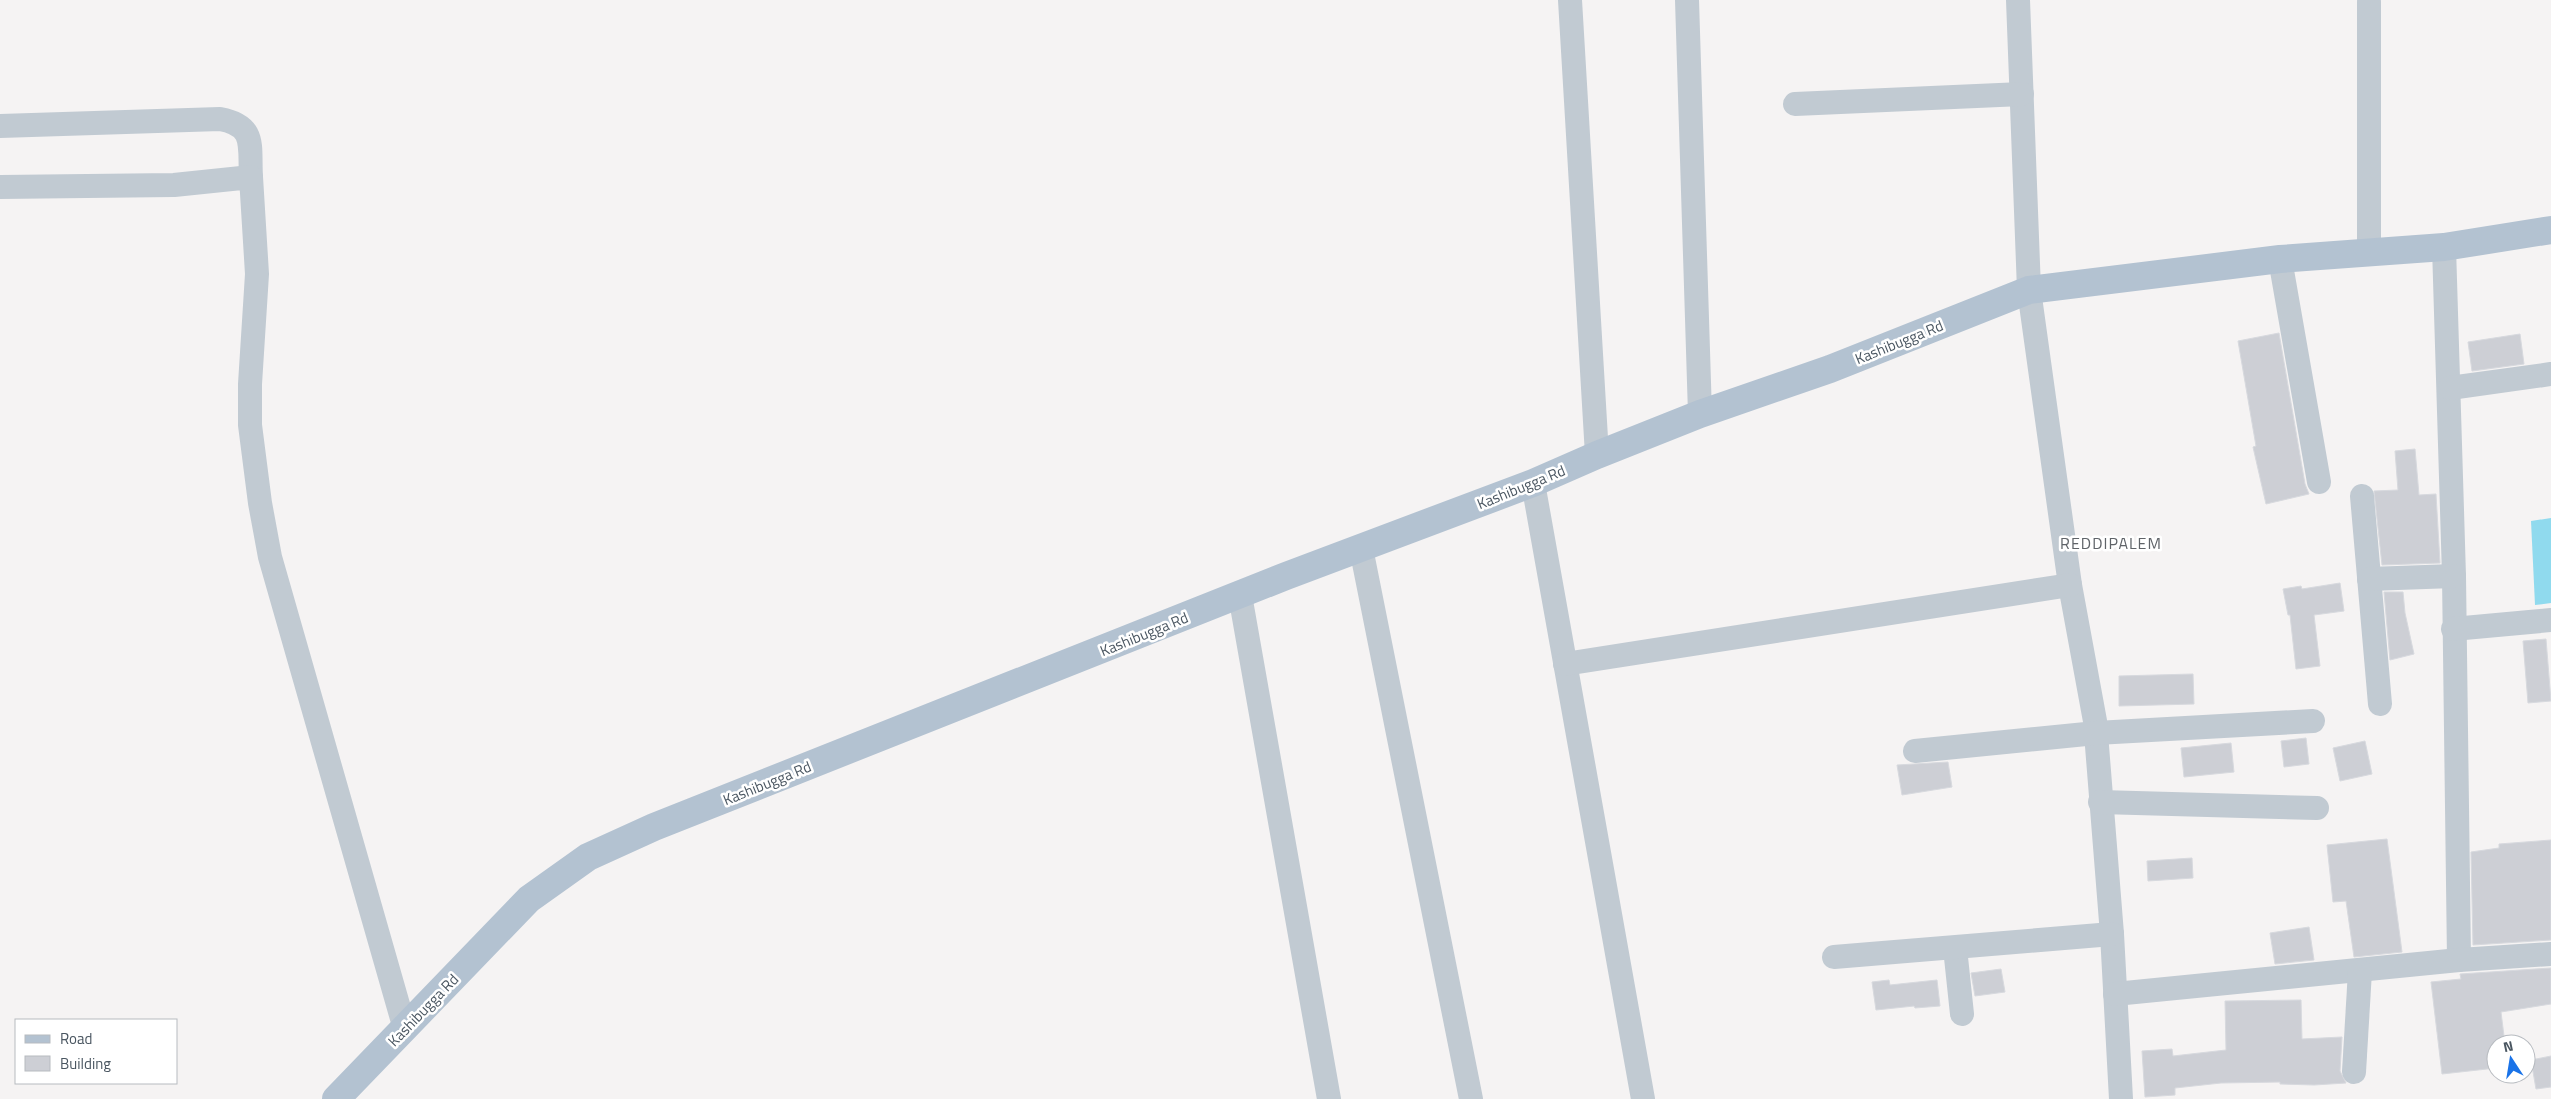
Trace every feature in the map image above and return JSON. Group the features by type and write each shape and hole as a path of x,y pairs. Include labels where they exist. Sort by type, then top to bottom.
{"main road":[{"name":"Kashibugga Rd","path":"336,1099 529,899 588,857 654,827 1361,548 1533,483 1700,414 1830,369 2029,290 2280,259 2444,247 2551,230"}],"street":[{"path":"1570,0 1597,455"},
{"path":"1687,0 1700,414"},
{"path":"2018,0 2029,290 2070,586 2096,733 2112,934 2121,1099"},
{"path":"2369,2 2369,253"},
{"path":"1796,104 2022,94"},
{"path":"0,126 220,119 236,122 245,129 249,139 257,274 250,384 250,425 260,504 270,557 405,1028"},
{"path":"0,187 174,185 251,177"},
{"path":"2444,247 2450,388 2454,576 2453,629 2458,960"},
{"path":"2280,259 2319,482"},
{"path":"2450,388 2551,374"},
{"path":"1533,483 1643,1099"},
{"path":"2362,496 2380,704"},
{"path":"1361,548 1471,1099"},
{"path":"2369,579 2454,576"},
{"path":"1565,664 2070,586"},
{"path":"1240,596 1329,1099"},
{"path":"2453,629 2551,620"},
{"path":"1915,751 2096,733 2313,721"},
{"path":"2100,802 2317,808"},
{"path":"1834,957 2112,934"},
{"path":"1955,948 1962,1014"},
{"path":"2115,994 2458,960 2551,954"},
{"path":"2354,1072 2360,971"}],"water":[{"path":"2551,518 2551,603 2535,605 2531,521"}],"building":[{"path":"2279,333 2305,484 2309,494 2266,504 2253,447 2256,446 2238,341"},
{"path":"2520,334 2524,364 2472,371 2468,342"},
{"path":"2415,449 2419,495 2436,494 2440,563 2382,565 2374,491 2398,490 2395,451"},
{"path":"2340,583 2344,611 2314,615 2320,666 2296,669 2290,615 2288,615 2283,589 2301,586 2302,589"},
{"path":"2384,592 2403,592 2405,613 2414,654 2390,660"},
{"path":"2546,639 2551,701 2528,703 2523,641"},
{"path":"2193,674 2194,704 2119,706 2119,676"},
{"path":"2306,738 2309,764 2284,767 2281,741"},
{"path":"2365,741 2372,774 2340,781 2333,748"},
{"path":"2231,743 2234,772 2184,777 2181,748"},
{"path":"1948,762 1952,787 1902,795 1897,765"},
{"path":"2387,839 2402,952 2354,957 2346,901 2333,902 2327,845"},
{"path":"2551,840 2551,940 2473,945 2471,852 2499,848 2499,844"},
{"path":"2192,858 2193,878 2148,881 2147,861"},
{"path":"2309,927 2314,960 2275,964 2270,933"},
{"path":"2551,968 2551,1004 2501,1012 2504,1034 2486,1034 2486,1069 2442,1074 2431,982 2461,979 2460,974"},
{"path":"2001,969 2005,992 1975,996 1971,973"},
{"path":"1889,980 1890,985 1937,980 1940,1006 1915,1008 1914,1006 1876,1010 1872,982"},
{"path":"2301,1000 2302,1039 2342,1037 2340,1071 2346,1083 2314,1085 2280,1084 2280,1082 2221,1083 2175,1088 2175,1095 2145,1097 2142,1051 2172,1049 2173,1056 2226,1050 2225,1001"},
{"path":"2551,1056 2551,1087 2536,1089 2536,1059"}],"district":[{"name":"REDDIPALEM","path":"2111,543"}]}
